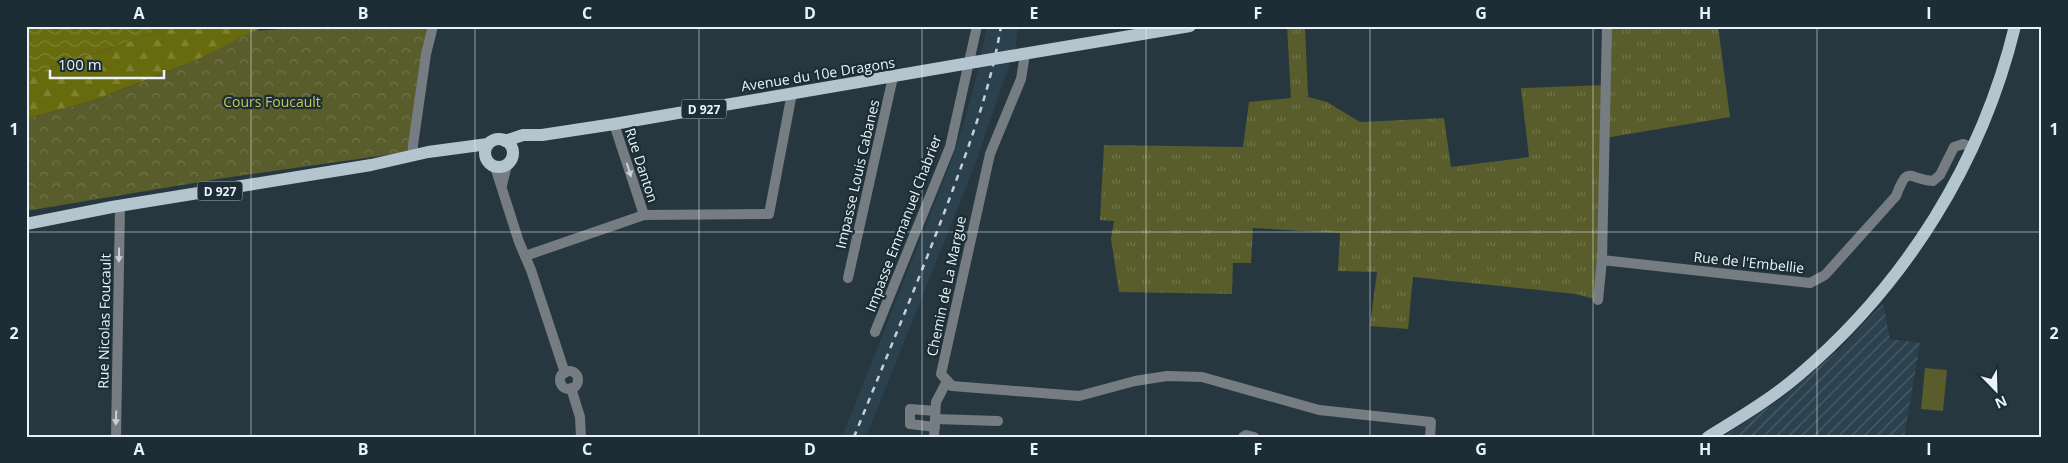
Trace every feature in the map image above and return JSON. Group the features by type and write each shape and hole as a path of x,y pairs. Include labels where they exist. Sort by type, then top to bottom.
{"main road":[{"name":"D 927","path":"1025,54 1190,26"},
{"path":"1708,437 1761,404 1798,376 1865,311 1895,276 1923,237 1955,184 1973,148 1995,95 2015,26"},
{"name":"Avenue du 10e Dragons","path":"505,141 523,135 528,136 614,124 1025,54"},
{"path":"513,152 528,136"},
{"path":"494,140 505,141 511,146 513,152 512,159 507,165 501,167 489,162 485,150 488,144 494,140"},
{"name":"D 927","path":"26,224 120,206 371,166 464,146 488,144"},
{"name":"D 927","path":"413,156 464,152 489,162"}],"street":[{"path":"413,156 426,54 432,26"},
{"name":"Impasse Emmanuel Chabrier","path":"875,332 950,147 971,63 977,26"},
{"path":"1598,300 1602,260 1607,26"},
{"name":"Chemin de La Margue","path":"947,381 941,374 984,175 996,135 1021,79 1025,54"},
{"name":"Impasse Louis Cabanes","path":"848,278 893,77"},
{"path":"525,256 644,215 769,214 792,93"},
{"name":"Rue Danton","path":"614,124 644,215"},
{"name":"Rue de l'Embellie","path":"1602,260 1810,283 1825,275 1896,196 1900,182 1906,177 1912,175 1932,181 1940,175 1954,147 1963,144 1973,148"},
{"path":"489,162 502,188 525,256 532,270 564,373 561,377 561,384 565,388 571,388 580,417 581,437"},
{"path":"502,188 507,165"},
{"name":"Rue Nicolas Foucault","path":"116,437 120,206"},
{"path":"998,421 935,423 936,402 947,381 952,386 1079,396 1134,381 1167,376 1202,377 1319,410 1431,422 1430,437"},
{"path":"1243,437 1246,435 1254,437"}],"shaded area":[{"path":"987,26 1018,26 1015,50 981,56"},
{"path":"1010,63 973,170 866,437 842,437 951,162 979,67"},
{"path":"1883,304 1890,339 1920,343 1904,437 1723,437 1779,400 1840,349"}],"green space":[{"path":"169,26 266,26 199,59 95,100 26,119 26,76"},
{"name":"Cours Foucault","path":"287,26 429,26 420,62 408,152 224,178 26,211 26,119 95,100 199,59 253,31 283,29"},
{"path":"1287,26 1305,26 1308,97 1327,102 1360,122 1444,118 1451,167 1529,157 1521,88 1606,85 1607,26 1718,26 1730,117 1605,138 1598,300 1576,294 1413,277 1408,329 1370,326 1377,272 1338,271 1340,233 1253,228 1251,263 1233,263 1232,294 1119,292 1111,239 1114,221 1100,220 1104,145 1243,147 1249,102 1291,98"},
{"path":"1925,368 1947,370 1943,411 1921,409"}],"water":[{"path":"26,26 169,26 26,76"}],"railway":[{"path":"854,437 926,260 965,157 986,93 1001,26"}]}
